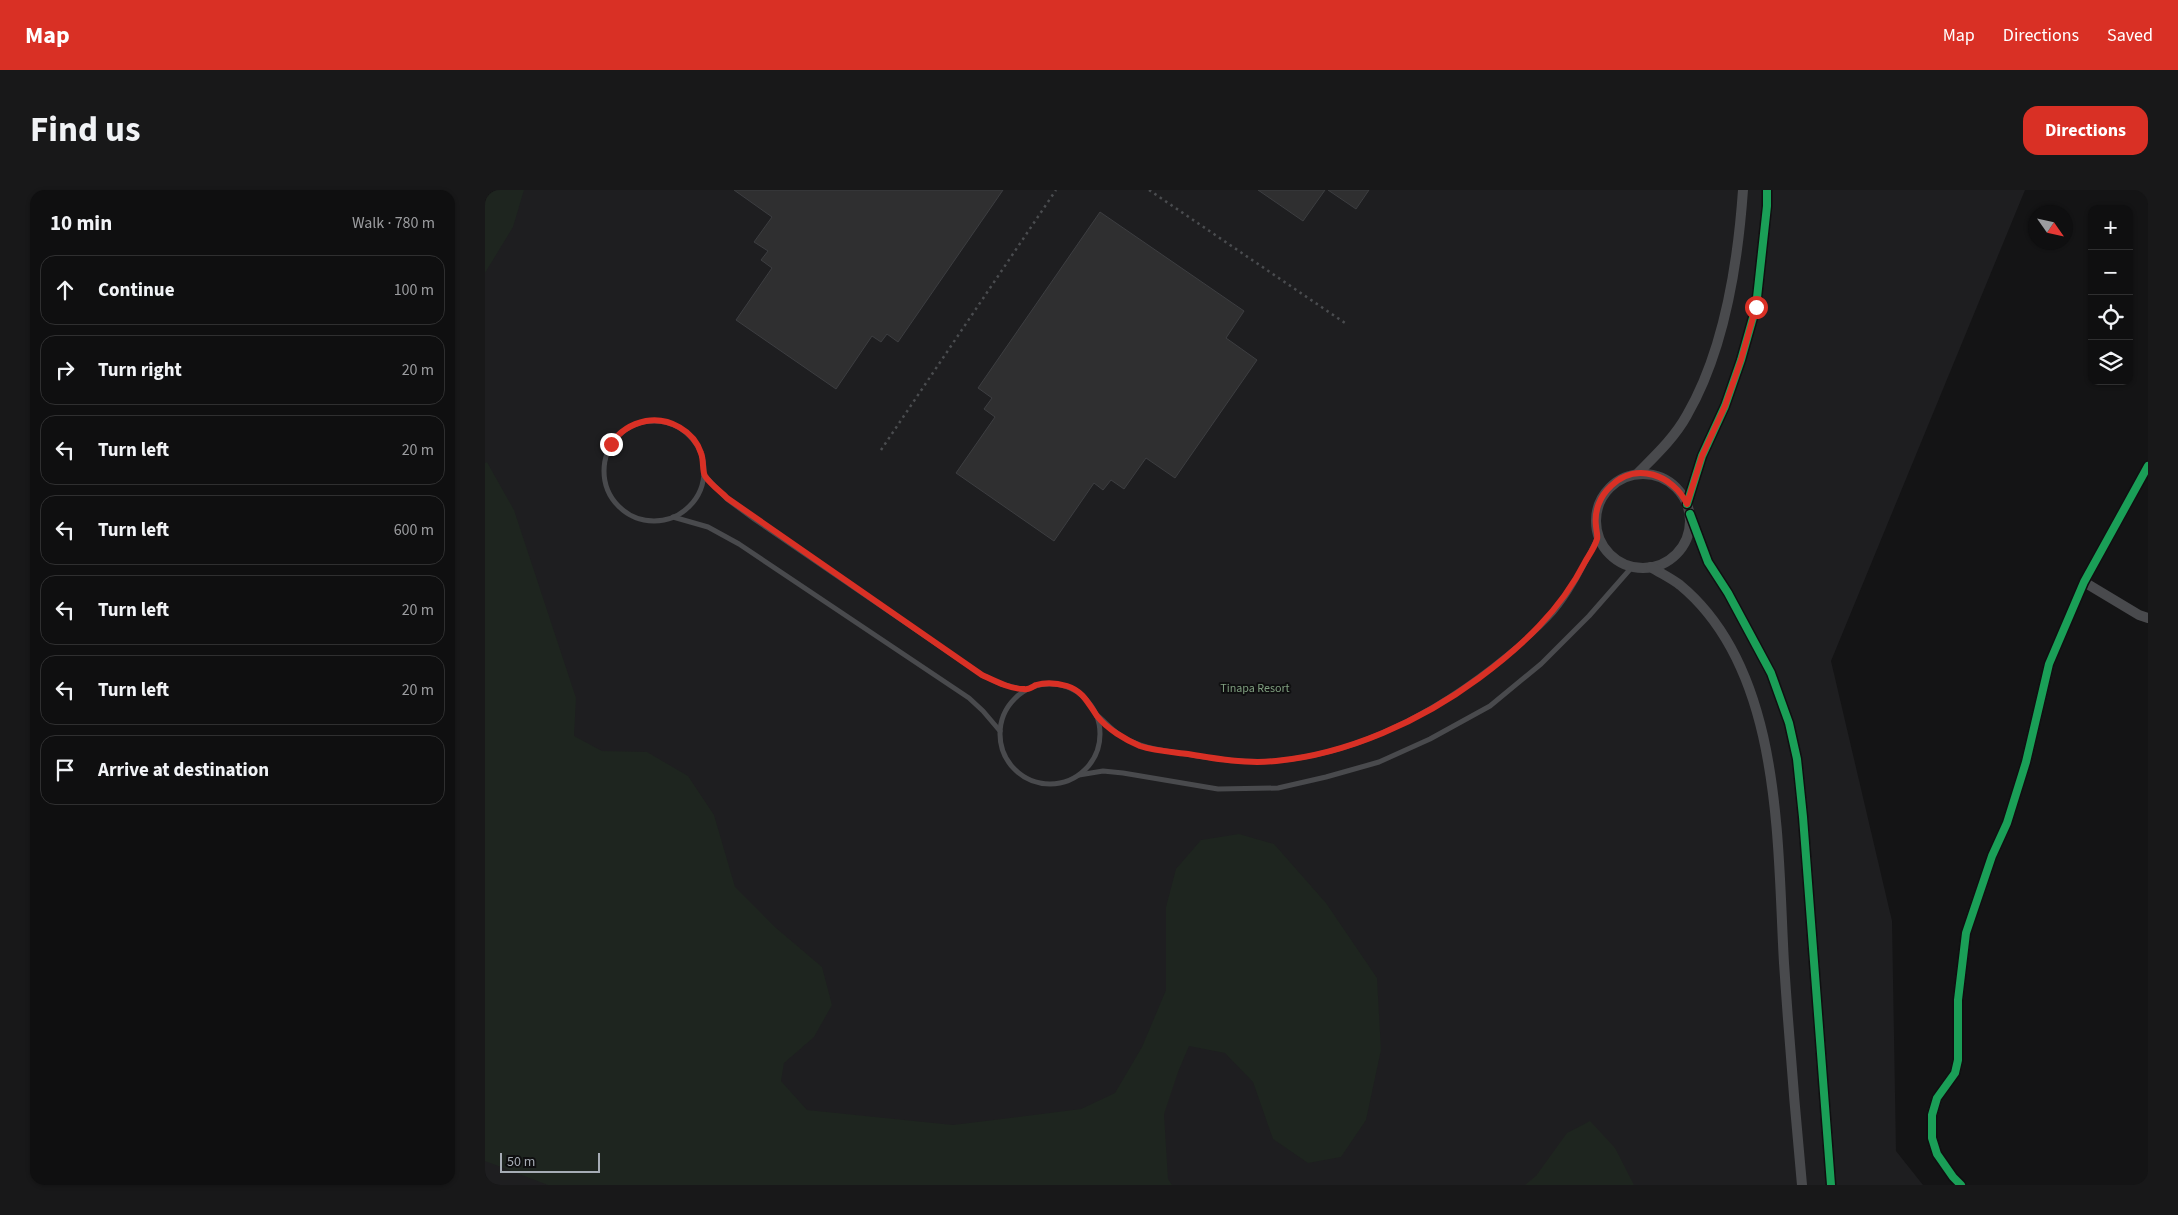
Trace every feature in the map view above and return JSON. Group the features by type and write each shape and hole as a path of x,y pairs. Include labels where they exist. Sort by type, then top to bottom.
{"street":[{"path":"1638,474 1670,439 1687,416 1703,385 1727,305 1740,234 1743,190"},
{"path":"1767,190 1756,307 1741,360 1725,406 1702,456 1688,509 1688,534 1681,548 1670,559 1651,567 1632,567 1623,564 1608,553 1598,537 1595,518 1600,500 1612,485 1628,475 1654,475 1668,480 1683,495 1688,509 1708,562 1728,593 1771,673 1789,723 1797,759 1803,817 1831,1185"},
{"path":"1961,1185 1937,1154 1932,1138 1932,1115 1937,1098 1955,1073 1959,1000 1966,932 1992,856 2007,824 2026,762 2049,664 2084,582 2148,466"},
{"path":"1651,567 1680,585 1723,633 1741,670 1761,721 1774,795 1789,1039 1802,1185"},
{"path":"2084,582 2139,615 2148,618"}],"lane":[{"path":"660,420 681,428 696,443 701,453 704,475 702,486 691,505 663,521 642,520 633,517 617,506 606,488 603,468 605,458 614,440 629,427 638,423 660,420"},
{"path":"704,475 727,498 754,519 982,675 1001,684 1025,690"},
{"path":"673,517 708,527 739,544 969,698 1000,731"},
{"path":"1097,716 1120,735 1142,746 1229,761 1276,761 1326,751 1378,736 1425,712 1478,679 1523,642 1554,611 1575,582 1598,537"},
{"path":"1079,775 1087,768 1098,749 1100,727 1097,716 1086,698 1067,686 1045,683 1025,690 1010,703 1005,712 1000,731 1003,751 1007,760 1013,768 1029,780 1059,784 1079,775 1103,771 1218,789 1278,788 1379,762 1430,739 1490,706 1541,664 1569,637 1632,567"}],"path":[{"path":"881,450 1056,190"},
{"path":"1149,190 1345,323"}],"shaded area":[{"name":"Tinapa Resort","path":"485,190 2025,190 1831,661 1892,921 1896,1151 1923,1185 485,1185"},
{"path":"485,190 524,190 513,227 485,273"},
{"path":"487,462 514,510 576,698 574,736 602,751 647,752 688,776 714,815 735,887 776,928 822,967 832,1005 814,1037 784,1063 781,1081 807,1110 953,1125 1081,1109 1115,1093 1142,1047 1166,990 1166,907 1176,869 1201,840 1239,834 1274,844 1326,903 1377,978 1381,1050 1366,1120 1341,1157 1308,1163 1273,1139 1253,1082 1225,1053 1189,1046 1164,1114 1168,1179 1172,1185 548,1185 485,1161 485,463"},
{"path":"1590,1121 1615,1148 1634,1185 1525,1185 1536,1176 1567,1133"}],"building":[{"path":"734,190 1003,190 898,342 887,334 881,342 872,336 836,389 736,320 772,268 761,260 768,251 754,242 772,217"},
{"path":"1258,190 1325,190 1303,221"},
{"path":"1328,190 1369,190 1356,209"},
{"path":"1100,212 1244,311 1226,338 1257,360 1175,478 1146,458 1124,489 1111,480 1103,490 1094,483 1054,541 956,473 995,417 984,409 992,398 978,388"}],"cycle path":[{"path":"1687,504 1702,456 1725,406 1741,360 1756,307 1767,190"},
{"path":"1961,1185 1937,1154 1932,1138 1932,1115 1937,1098 1955,1073 1958,1060 1958,1000 1966,933 1992,856 2007,823 2026,762 2049,664 2084,582 2148,466"},
{"path":"1690,514 1708,562 1728,593 1771,673 1789,723 1797,759 1831,1185"}],"route":[{"path":"611,444 629,427 649,420 660,420 681,428 696,443 701,453 704,475 727,498 754,519 982,675 1001,684 1025,690 1045,683 1067,686 1086,698 1093,706 1097,716 1120,735 1142,746 1229,761 1276,761 1326,751 1378,736 1425,712 1478,679 1523,642 1554,611 1575,582 1598,537 1595,518 1600,500 1605,492 1620,479 1628,475 1638,474 1659,476 1668,480 1676,487 1683,495 1687,504 1702,456 1725,406 1741,360 1756,307"}]}
